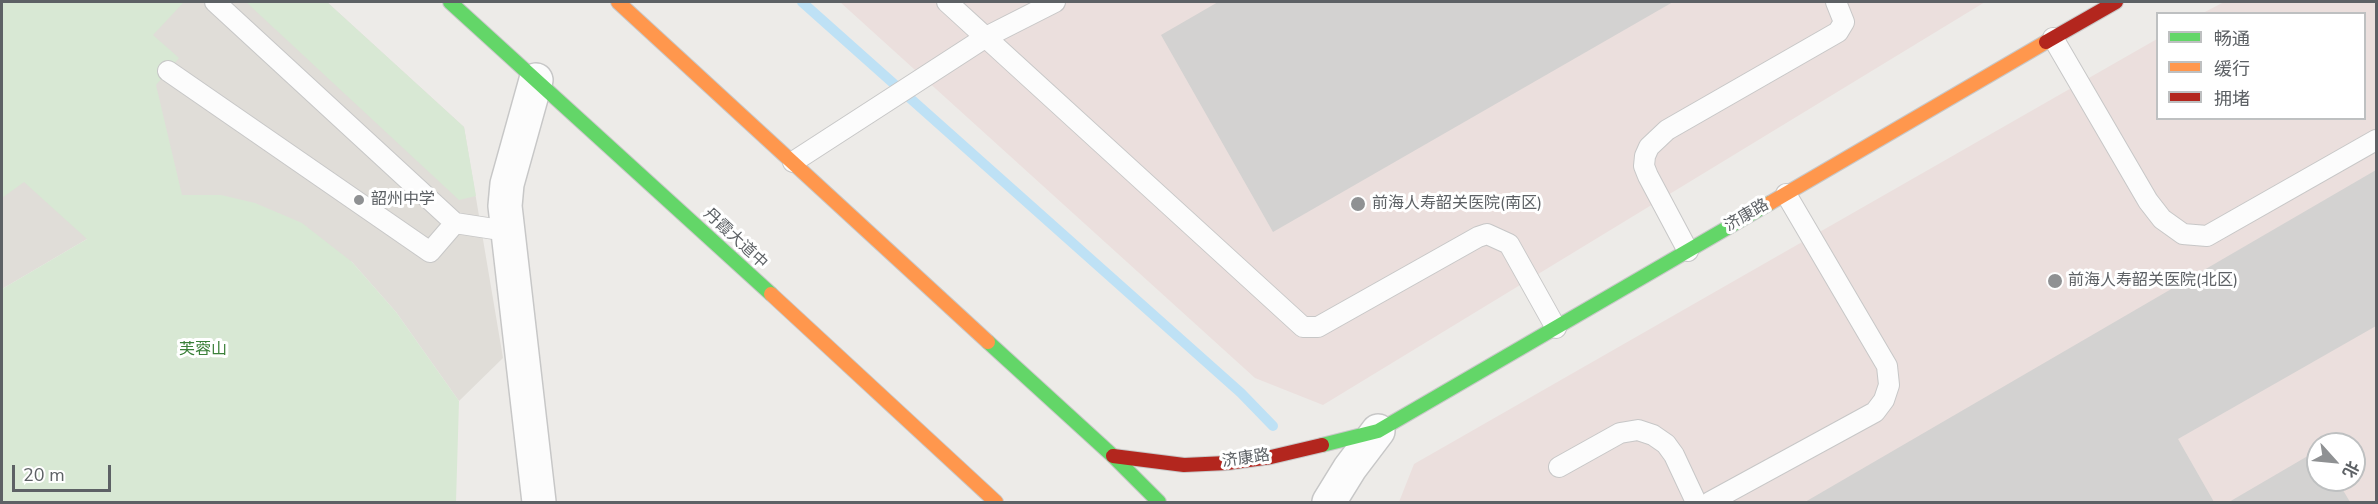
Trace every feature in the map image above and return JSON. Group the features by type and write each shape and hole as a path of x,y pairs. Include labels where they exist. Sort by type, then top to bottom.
{"main road":[{"name":"丹霞大道中","path":"450,2 996,502"},
{"path":"618,2 1113,456 1159,502"},
{"name":"济康路","path":"1113,456 1184,465 1227,463 1271,457 1378,431 2116,2"}],"street":[{"path":"536,80 507,184 505,206 539,502"},
{"name":"济康路","path":"1329,502 1350,468 1378,431"}],"lane":[{"path":"215,2 455,223 507,231"},
{"path":"947,2 1303,327 1318,327 1487,234 1509,244 1556,328"},
{"path":"793,162 986,37 1055,2"},
{"path":"1688,251 1644,166 1649,147 1667,130 1838,32 1844,22 1836,2"},
{"path":"2053,38 2148,201 2162,219 2183,234 2207,236 2376,140"},
{"path":"168,71 430,252 455,223"},
{"path":"1710,502 1875,412 1884,400 1889,385 1887,366 1786,194"},
{"path":"1559,467 1620,433 1638,430 1653,435 1666,444 1674,455 1696,502"}],"shaded area":[{"name":"韶州中学","path":"2,2 327,2 464,127 503,358 459,401 396,312 352,262 138,209 2,289"},
{"name":"前海人寿韶关医院(南区)","path":"840,2 1985,2 1323,405 1255,378"},
{"name":"前海人寿韶关医院(北区)","path":"2224,2 2376,2 2376,502 1399,502 1414,464 2156,40 2156,120 2366,120 2366,12 2205,12"}],"green space":[{"name":"芙蓉山","path":"2,2 184,2 153,35 179,58 156,85 182,195 221,195 255,203 302,223 352,262 396,312 459,401 456,502 2,502 2,289 87,239 24,182 2,198"},
{"path":"246,2 327,2 464,127 476,196 459,200"}],"building":[{"path":"1218,2 1673,2 1273,232 1161,35"},
{"path":"2376,170 2376,326 2178,439 2214,502 1805,502"},
{"path":"2306,457 2306,492 2344,492 2350,502 2229,502"}],"waterway":[{"path":"802,2 1241,393 1273,426"}],"traffic: fast":[{"path":"450,2 771,294"},
{"path":"1322,445 1378,431 1770,203"},
{"path":"988,342 1113,456 1159,502"}],"traffic: slow":[{"path":"618,2 988,342"},
{"path":"1770,203 2046,42"},
{"path":"771,294 996,502"}],"traffic: jam":[{"path":"2046,42 2116,2"},
{"path":"1113,456 1184,465 1227,463 1271,457 1322,445"}],"place":[{"name":"韶州中学","path":"359,200"},
{"name":"前海人寿韶关医院(南区)","path":"1358,204"},
{"name":"前海人寿韶关医院(北区)","path":"2055,281"}]}
